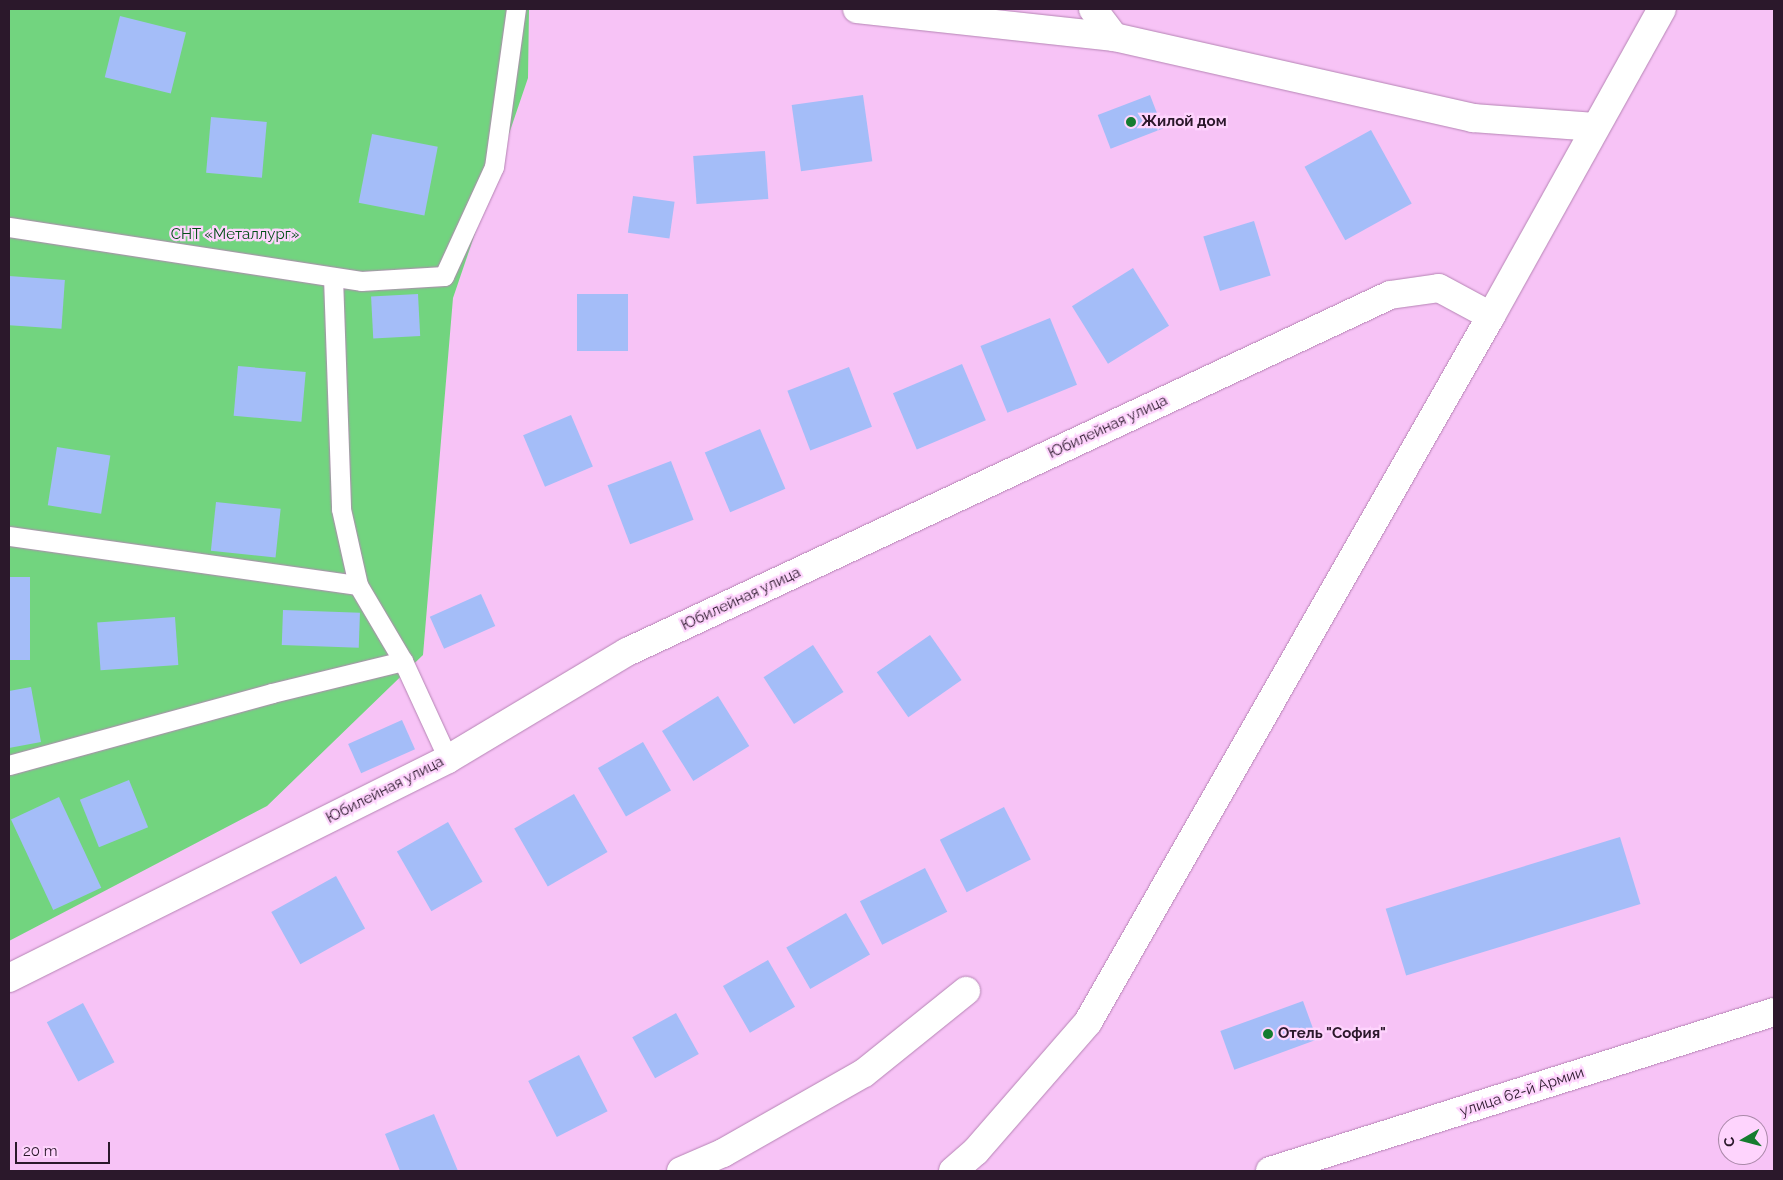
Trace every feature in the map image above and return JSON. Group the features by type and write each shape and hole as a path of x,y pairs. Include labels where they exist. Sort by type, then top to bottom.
{"street":[{"path":"857,9 1114,38 1473,118 1595,127"},
{"path":"1093,9 1114,38"},
{"path":"953,1171 976,1151 1088,1022 1492,316 1662,9"},
{"name":"Юбилейная улица","path":"9,978 448,759 628,652 1390,296 1439,288 1492,316"},
{"path":"681,1171 723,1153 864,1073 966,992"},
{"name":"улица 62-й Армии","path":"1270,1171 1774,1012"}],"lane":[{"path":"9,227 361,281 444,276 494,167 516,9"},
{"path":"333,277 341,510 358,585 403,661 448,759"},
{"path":"9,536 358,585"},
{"path":"9,765 272,693 403,661"}],"green space":[{"name":"СНТ «Металлург»","path":"9,9 529,9 528,78 453,298 423,655 267,806 9,941"}],"building":[{"path":"120,16 186,32 171,94 105,77"},
{"path":"863,95 872,161 801,171 792,105"},
{"name":"Жилой дом","path":"1150,95 1163,129 1111,149 1098,115"},
{"path":"211,117 267,122 262,178 206,173"},
{"path":"1371,130 1412,203 1345,240 1305,167"},
{"path":"372,134 438,147 424,215 359,203"},
{"path":"765,151 768,199 697,204 693,156"},
{"path":"633,196 675,202 669,238 628,233"},
{"path":"1254,221 1271,276 1220,291 1203,236"},
{"path":"1133,268 1169,326 1108,364 1072,306"},
{"path":"9,276 65,280 61,329 9,325"},
{"path":"418,294 420,336 373,338 371,296"},
{"path":"577,294 628,294 628,351 577,351"},
{"path":"1050,318 1077,385 1007,413 980,346"},
{"path":"962,364 986,420 917,449 893,393"},
{"path":"238,366 306,372 301,422 234,416"},
{"path":"849,367 872,427 810,450 787,391"},
{"path":"571,415 593,467 545,487 523,435"},
{"path":"760,429 785,489 730,512 705,452"},
{"path":"57,447 110,455 101,514 48,505"},
{"path":"671,461 694,520 630,544 608,485"},
{"path":"216,502 281,509 276,558 211,551"},
{"path":"9,577 30,577 30,660 9,660"},
{"path":"481,594 495,626 444,649 430,617"},
{"path":"283,610 360,613 359,648 282,645"},
{"path":"175,617 178,665 101,670 97,622"},
{"path":"930,635 962,680 908,717 877,672"},
{"path":"813,645 843,692 794,724 764,677"},
{"path":"31,687 41,742 9,748 9,691"},
{"path":"718,696 749,746 693,781 662,731"},
{"path":"402,720 415,749 361,773 348,744"},
{"path":"643,742 671,790 626,816 598,768"},
{"path":"129,780 148,827 99,847 80,800"},
{"path":"574,794 608,852 548,887 514,828"},
{"path":"59,797 101,888 53,910 11,819"},
{"path":"1004,807 1031,860 967,892 940,840"},
{"path":"448,822 483,882 431,911 397,852"},
{"path":"1620,837 1640,904 1406,976 1386,909"},
{"path":"925,868 947,912 882,945 860,901"},
{"path":"336,876 365,928 300,964 271,912"},
{"path":"846,913 870,955 810,989 786,948"},
{"path":"768,960 795,1007 750,1033 723,986"},
{"name":"Отель \"София\"","path":"1303,1001 1317,1040 1234,1070 1220,1031"},
{"path":"83,1003 114,1062 78,1081 47,1022"},
{"path":"676,1013 699,1054 655,1078 632,1037"},
{"path":"579,1055 608,1111 557,1137 528,1081"},
{"path":"434,1114 458,1171 400,1171 385,1134"}],"place":[{"name":"Жилой дом","path":"1131,122"},
{"name":"Отель \"София\"","path":"1268,1034"}]}
